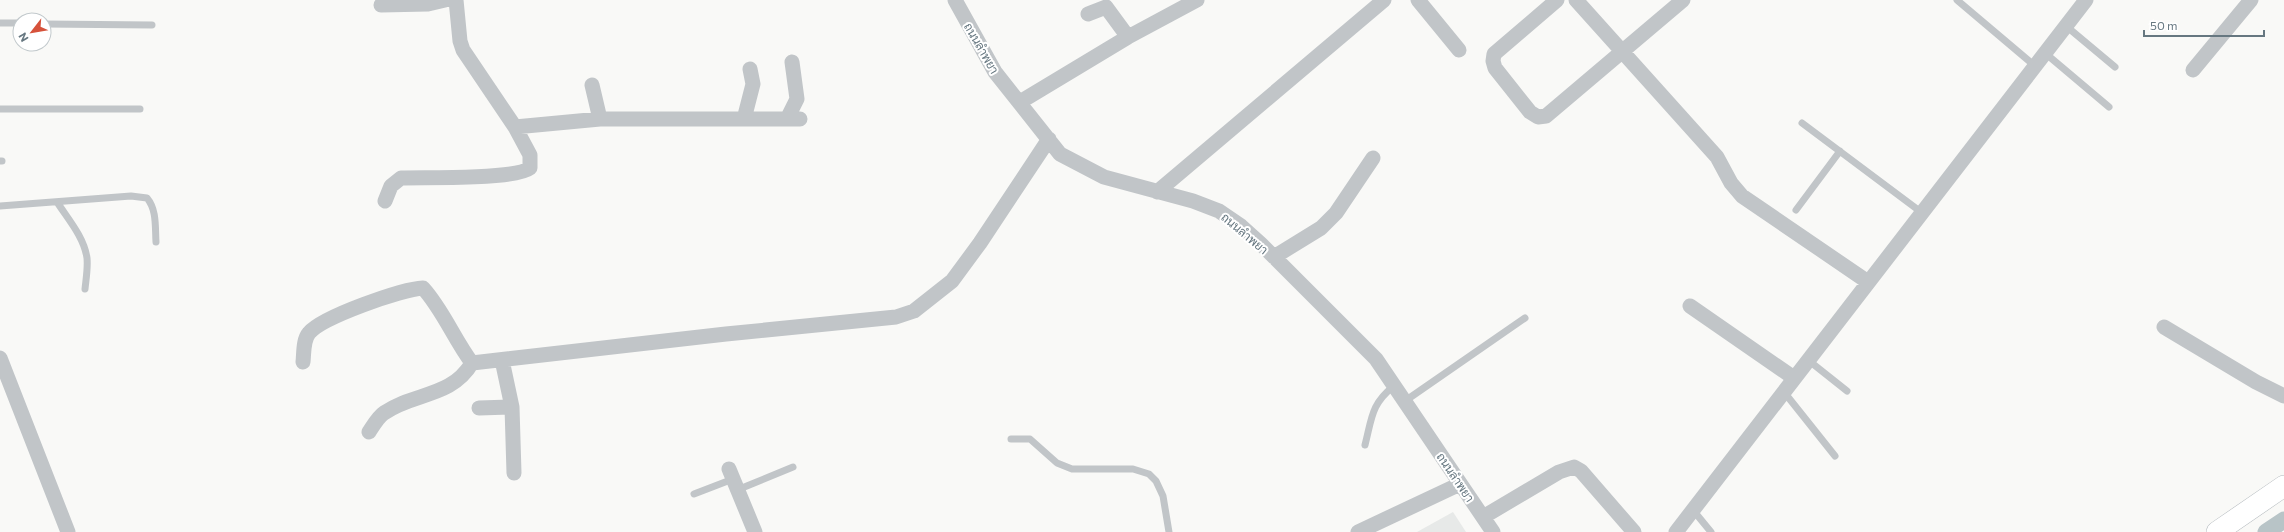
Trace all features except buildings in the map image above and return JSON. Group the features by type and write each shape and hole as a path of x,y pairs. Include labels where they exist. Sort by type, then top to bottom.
{"street":[{"path":"381,4 428,4 445,0"},
{"path":"385,201 391,186 401,178 505,174 525,172 530,168 530,155 516,127 463,50 460,41 456,0"},
{"name":"ถนนลำพยา","path":"955,0 995,72 1060,154 1082,167 1104,177 1193,201 1220,211 1241,226 1274,257 1376,359 1493,532"},
{"path":"1020,102 1128,37 1197,0"},
{"path":"1157,192 1384,0"},
{"path":"1418,0 1459,50"},
{"path":"1557,0 1494,54 1493,61 1495,68 1530,112 1538,117 1546,116 1684,0"},
{"path":"1576,0 1624,51 1717,157 1731,183 1742,196 1868,282"},
{"path":"1676,532 1921,212 2086,0"},
{"path":"2193,70 2251,0"},
{"path":"1088,14 1106,7 1128,37"},
{"path":"516,127 600,120 793,119 797,99 792,62"},
{"path":"744,119 753,84 750,69"},
{"path":"592,86 600,120"},
{"path":"472,363 726,334 896,317 914,311 952,281 980,243 1049,139"},
{"path":"1274,257 1321,228 1336,213 1373,158"},
{"path":"303,362 307,338 316,326 344,313 409,289 423,288 430,296 460,347 472,363"},
{"path":"1690,306 1794,378"},
{"path":"2164,327 2256,382 2284,396"},
{"path":"0,358 68,532"},
{"path":"502,360 512,407 514,473"},
{"path":"369,432 383,413 398,405 451,385 465,375 472,363"},
{"path":"479,408 512,407"},
{"path":"1483,517 1559,472 1574,467 1581,471 1634,532"},
{"path":"733,479 755,532"},
{"path":"1358,532 1460,484"},
{"path":"2217,532 2284,486"}],"lane":[{"path":"1957,0 2035,66"},
{"path":"0,23 12,23"},
{"path":"52,24 152,25"},
{"path":"2066,26 2115,67"},
{"path":"2045,53 2109,107"},
{"path":"0,108 140,109"},
{"path":"1802,123 1921,212"},
{"path":"1796,210 1840,151"},
{"path":"0,206 131,196 147,198 152,204 156,242"},
{"path":"57,202 76,230 84,246 87,258 86,289"},
{"path":"1405,401 1524,318"},
{"path":"1808,359 1847,391"},
{"path":"1365,445 1375,406 1382,396 1394,386"},
{"path":"1783,392 1835,456"},
{"path":"1011,439 1030,439 1057,463 1072,469 1133,469 1149,474 1156,480 1163,496 1169,532"},
{"path":"694,494 733,479 793,467"},
{"path":"1693,510 1711,532"}],"shaded area":[{"path":"1453,512 1466,532 1417,532"}],"waterway":[{"path":"2266,532 2284,520"}]}
